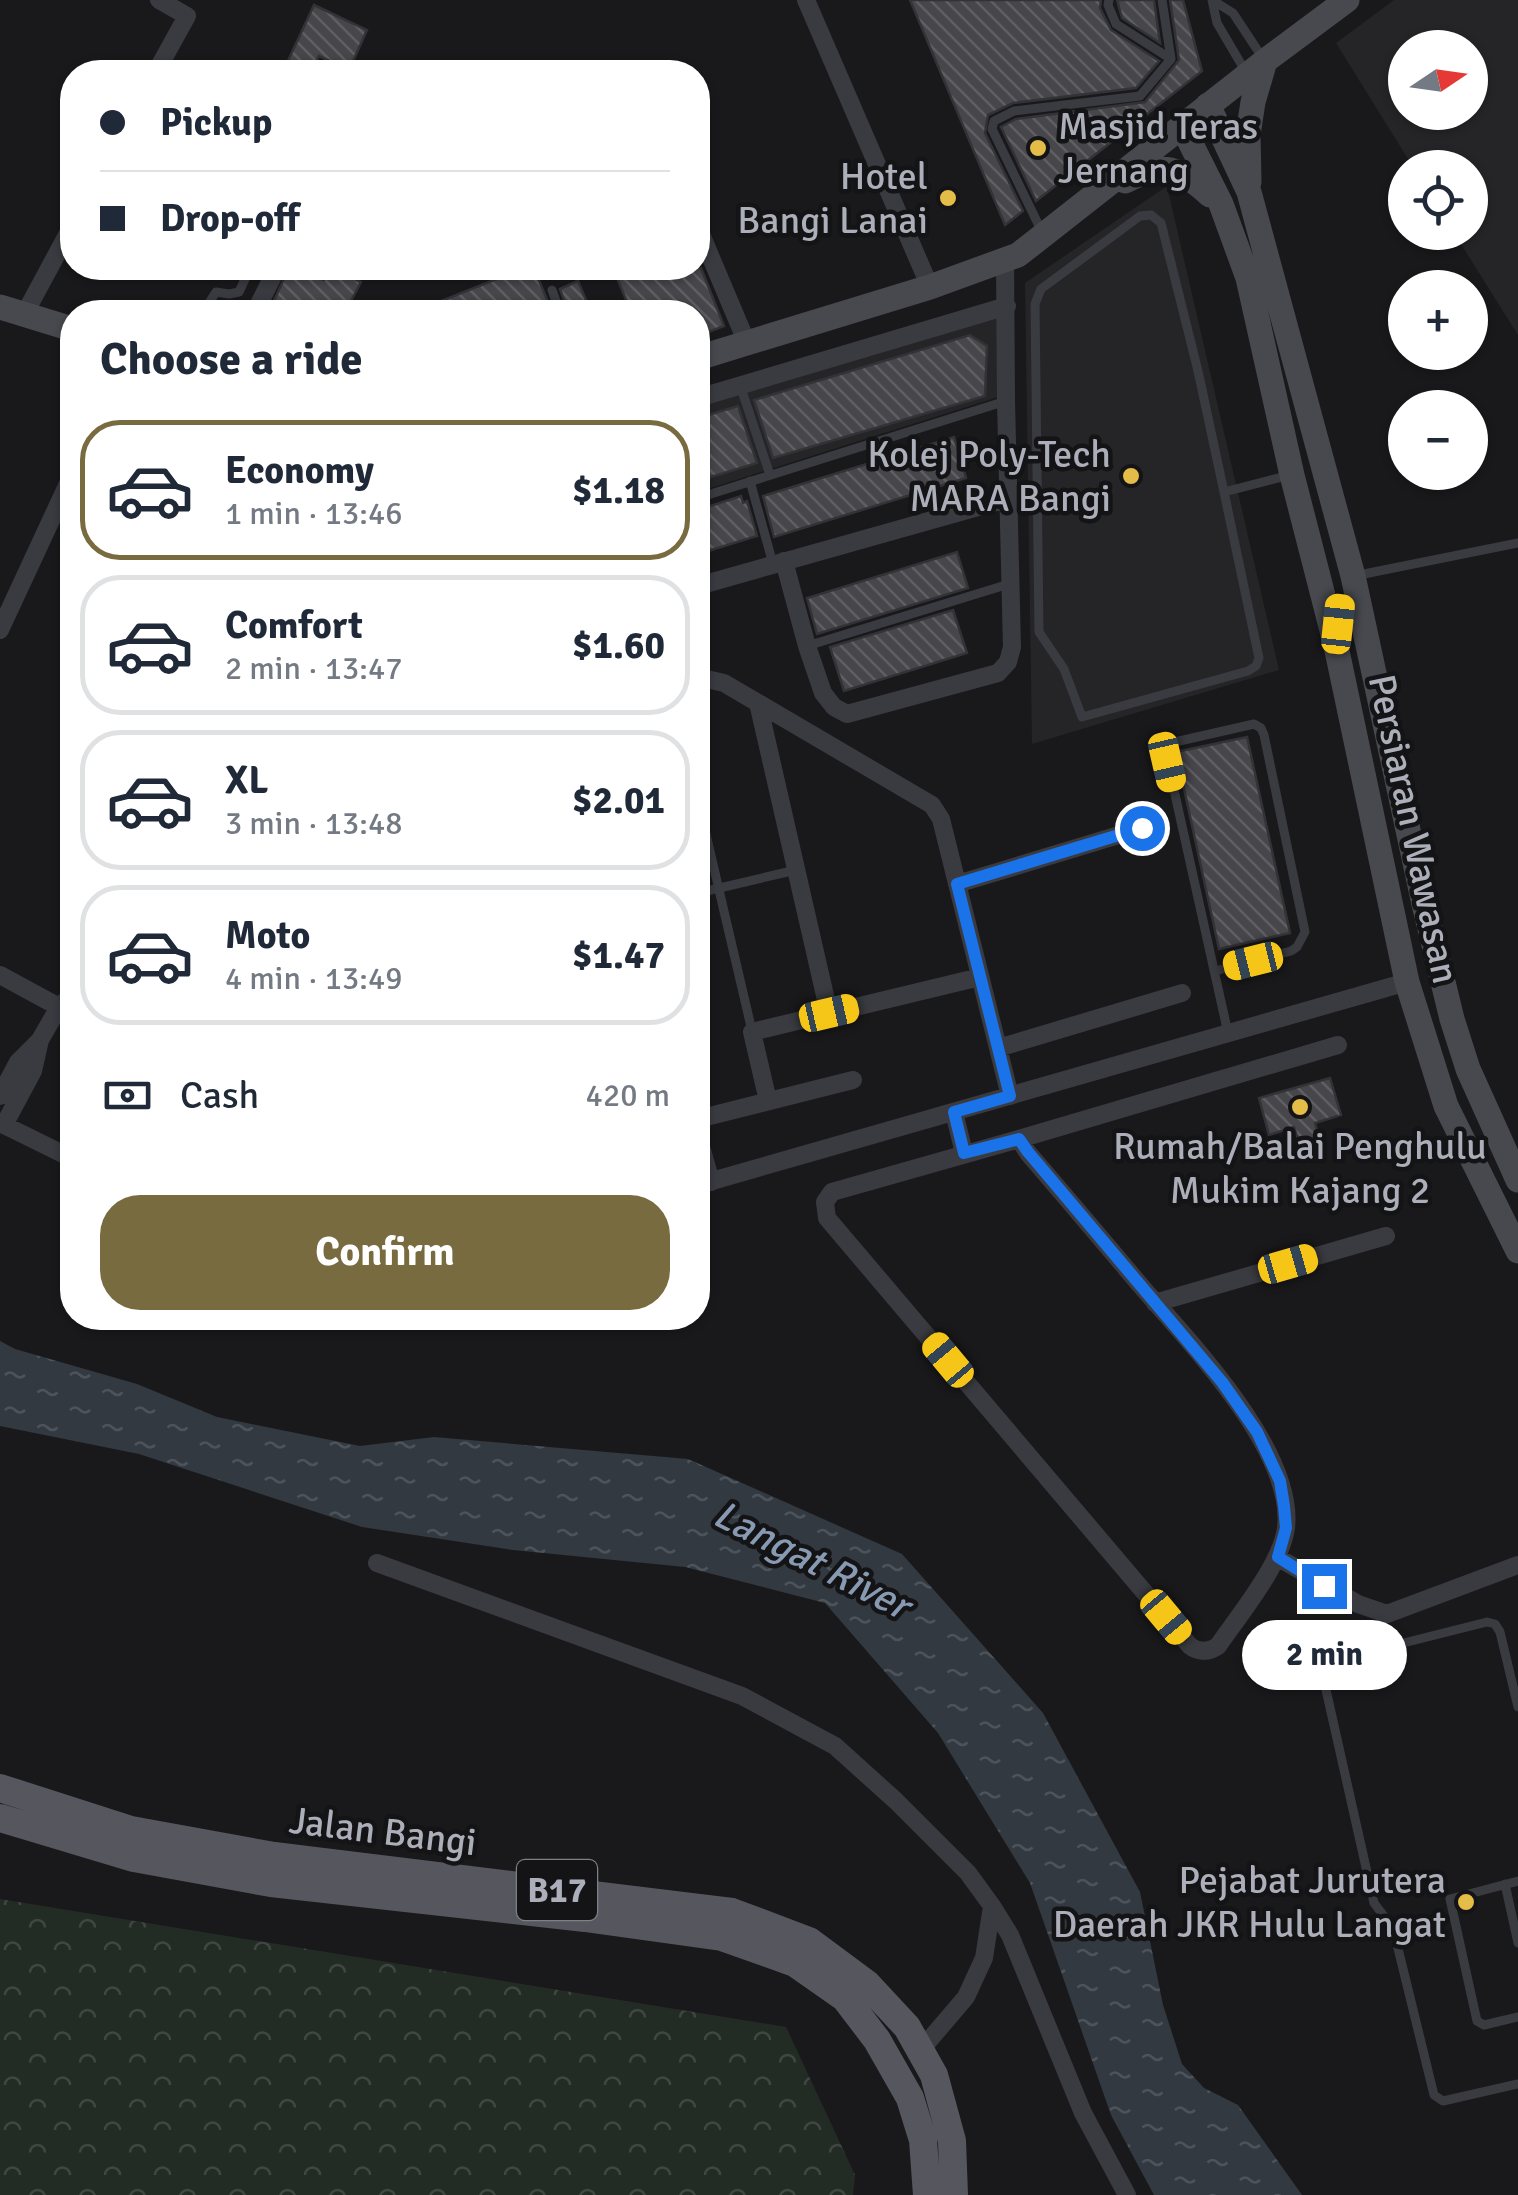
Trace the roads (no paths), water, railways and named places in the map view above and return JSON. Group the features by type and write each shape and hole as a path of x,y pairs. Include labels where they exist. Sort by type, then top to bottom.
{"main road":[{"path":"710,354 1018,255 1346,0"},
{"path":"1249,192 1248,135 1256,68"},
{"name":"Persiaran Wawasan","path":"1208,106 1249,192 1353,576 1452,1019 1468,1069 1518,1180"},
{"name":"Persiaran Wawasan","path":"1182,126 1221,204 1248,278 1336,646 1408,982 1446,1106 1518,1251"},
{"path":"1091,198 1146,171 1166,169 1186,174 1221,204"},
{"path":"12,311 60,325"},
{"path":"1306,525 1321,548 1353,576 1340,602 1336,646"},
{"path":"1424,904 1424,950 1408,982 1432,995 1452,1019"},
{"name":"Jalan Bangi","path":"0,1788 131,1830 274,1856 732,1912 809,1942 867,1984 907,2026 934,2075 952,2140 954,2195"},
{"name":"Jalan Bangi","path":"0,1818 134,1858 271,1883 722,1936 795,1963 845,1998 876,2040 910,2098 923,2140 927,2195"}],"street":[{"path":"159,0 187,16 163,60"},
{"path":"806,0 930,286"},
{"path":"12,311 60,243"},
{"path":"710,257 746,343"},
{"path":"779,563 823,693 834,707 847,714 998,673 1008,662 1012,646 1012,584 1005,261"},
{"path":"710,394 1006,306"},
{"path":"710,583 1010,498"},
{"path":"0,630 60,501"},
{"path":"710,681 758,702 932,805 941,819 1010,1096"},
{"path":"758,702 829,1013"},
{"path":"957,884 1142,828"},
{"path":"0,975 60,999"},
{"path":"768,1101 752,1032 980,978"},
{"path":"710,1182 1408,982"},
{"path":"998,1048 1182,993"},
{"path":"0,1096 18,1062 40,1040 60,1010"},
{"path":"40,1040 33,1071 2,1124 60,1153"},
{"path":"1019,1139 1222,1382 1257,1432 1280,1481 1286,1528 1278,1557 1211,1651 1196,1650 827,1218 825,1202 832,1192 1338,1045"},
{"path":"710,1116 853,1080"},
{"path":"954,1112 964,1153"},
{"path":"1156,1303 1386,1236"},
{"path":"1278,1557 1358,1604 1387,1614 1518,1565"},
{"path":"378,1564 742,1696 835,1746 896,1800 968,1874 992,1906 1010,1935 1083,2113 1127,2195"},
{"path":"920,2050 966,1997 984,1958 992,1906"}],"lane":[{"path":"1109,0 1116,24 1171,59"},
{"path":"1043,234 992,129 994,122 1014,112 1140,96 1171,59 1162,0"},
{"path":"1212,0 1233,13 1256,68"},
{"path":"1212,0 1218,23 1256,68"},
{"path":"1152,215 1161,223 1224,492 1259,658 1256,666 1082,717 1064,669 1039,632 1035,304 1040,289 1140,216 1152,215"},
{"path":"211,300 216,292 239,292 244,280"},
{"path":"552,290 556,300"},
{"path":"740,385 770,476"},
{"path":"710,494 1006,402"},
{"path":"1224,492 1292,474"},
{"path":"750,482 779,563"},
{"path":"1353,576 1518,543"},
{"path":"807,646 1012,584"},
{"path":"1215,970 1292,951 1305,932 1264,735 1254,724 1175,742 1166,754 1228,1033"},
{"path":"710,853 752,1032"},
{"path":"710,890 796,870"},
{"path":"1518,1707 1500,1632 1495,1624 1487,1622 1328,1662 1322,1672 1374,1903 1393,1928 1434,2096 1442,2101 1518,2084"},
{"path":"1518,1881 1450,1899 1478,2021 1484,2024 1518,2017"},
{"path":"1504,1884 1518,1942"}],"water":[{"name":"Langat River","path":"0,1341 15,1349 137,1384 217,1417 360,1446 434,1437 688,1459 902,1554 1043,1713 1140,1892 1163,2005 1182,2064 1204,2088 1238,2105 1302,2195 1154,2195 1111,2115 1030,1883 938,1733 825,1603 685,1567 513,1550 362,1527 139,1454 0,1426"}],"place":[{"name":"Masjid Teras Jernang","path":"1038,148"},
{"name":"Hotel Bangi Lanai","path":"948,198"},
{"name":"Kolej Poly-Tech MARA Bangi","path":"1131,476"},
{"name":"Rumah/Balai Penghulu Mukim Kajang 2","path":"1300,1107"},
{"name":"Pejabat Jurutera Daerah JKR Hulu Langat","path":"1466,1902"}]}
